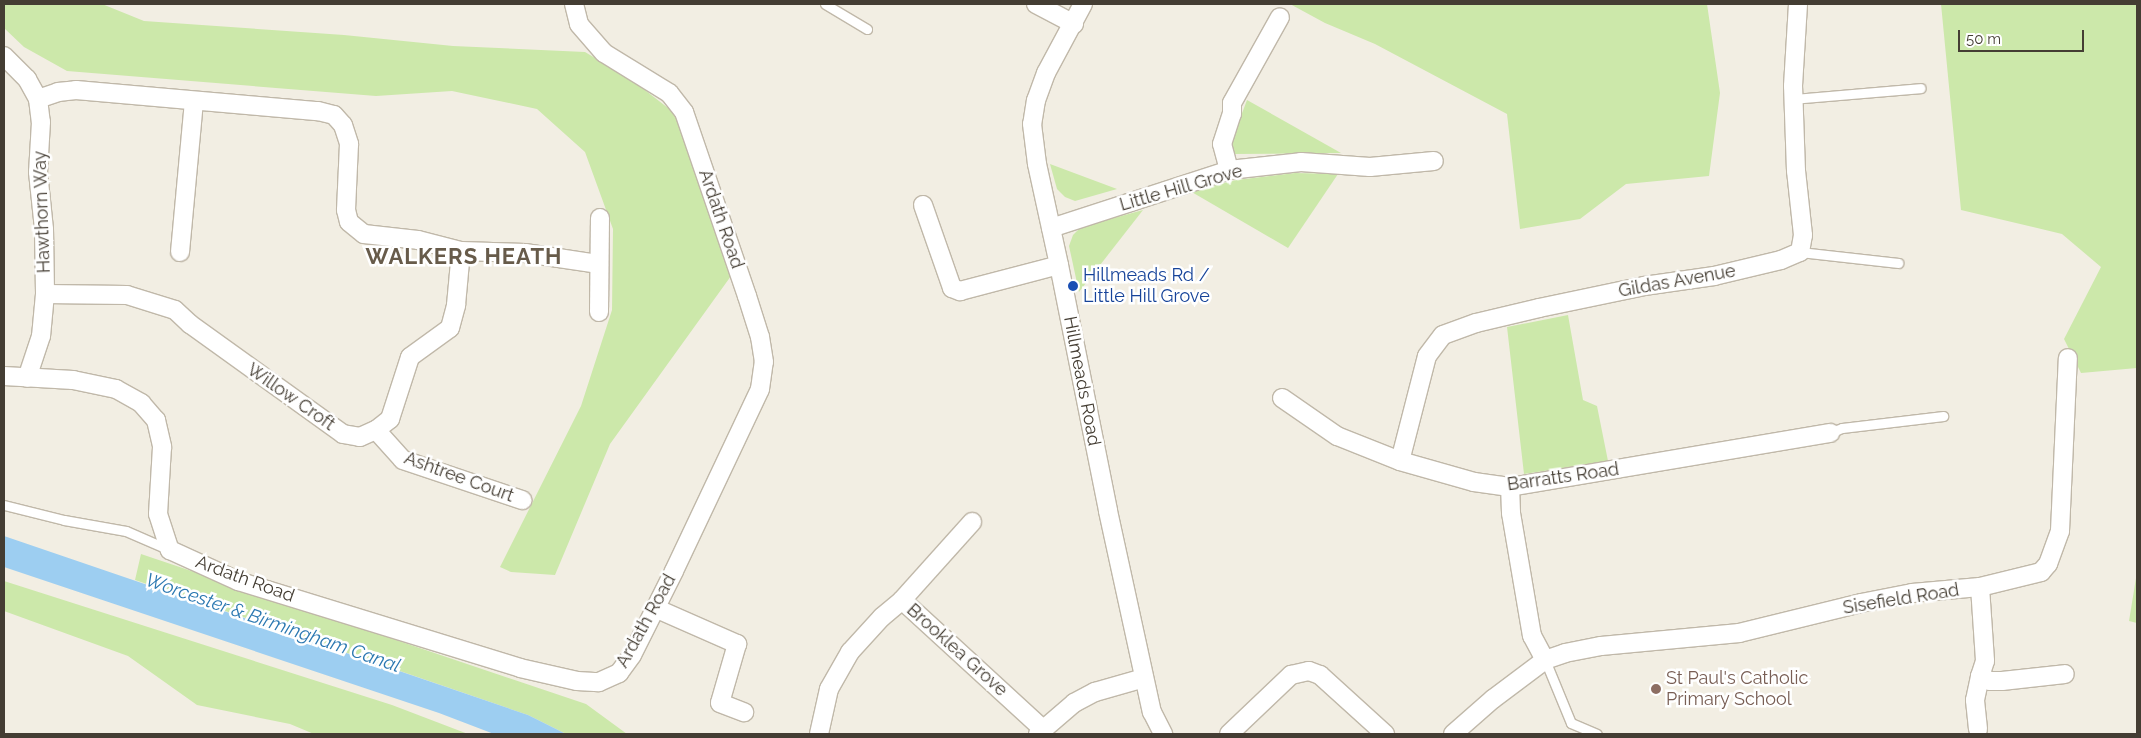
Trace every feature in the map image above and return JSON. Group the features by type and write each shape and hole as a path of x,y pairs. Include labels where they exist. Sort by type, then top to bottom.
{"street":[{"name":"Ardath Road","path":"170,550 238,580 520,668 577,682 599,682 619,672 632,655 760,388 764,362 760,337 748,296 684,112 669,93 604,52 579,24 574,4"},
{"path":"1036,4 1074,24"},
{"name":"Hillmeads Road","path":"1084,4 1046,73 1036,100 1032,124 1037,164 1060,265 1144,678 1152,712 1163,734"},
{"path":"1798,4 1793,98 1796,171 1803,235 1800,252"},
{"path":"1229,170 1222,144 1232,114 1232,103 1280,17"},
{"name":"Hawthorn Way","path":"4,56 27,79 38,99 42,122 38,172 44,229 45,294 41,336 27,378"},
{"path":"38,99 58,92 76,90 194,102 318,111 334,115 343,125 349,144 345,190 349,222 364,234 418,240 462,251 525,253 599,264"},
{"path":"180,252 194,102"},
{"name":"Little Hill Grove","path":"1051,228 1229,170 1301,162 1370,167 1434,160"},
{"path":"923,205 952,288 960,291 1060,265"},
{"path":"599,312 600,218"},
{"path":"376,430 390,419 410,357 450,328 456,305 462,251"},
{"name":"Gildas Avenue","path":"1400,461 1428,356 1443,335 1476,324 1539,308 1644,286 1714,276 1781,260 1800,252"},
{"name":"Willow Croft","path":"45,294 127,295 174,310 206,336 343,434 360,436 376,430"},
{"name":"Sisefield Road","path":"1453,734 1493,699 1545,660 1565,653 1602,646 1739,634 1861,602 1912,594 1980,587 2041,572 2048,564 2056,547 2060,531 2068,358"},
{"path":"4,376 73,380 116,389 140,403 156,420 162,448 158,514 170,550"},
{"name":"Barratts Road","path":"1282,398 1337,436 1400,461 1466,480 1510,487 1830,433"},
{"name":"Ashtree Court","path":"376,430 403,460 522,500"},
{"path":"1510,487 1511,512 1532,636 1545,660"},
{"path":"902,600 972,522"},
{"path":"1978,729 1975,700 1985,661 1980,587"},
{"name":"Brooklea Grove","path":"819,734 829,689 850,652 882,617 902,600 1040,732"},
{"path":"655,608 737,644 720,703 744,712"},
{"path":"1229,734 1291,675 1309,671 1320,675 1385,734"},
{"path":"1980,676 1990,681 2002,681 2065,674"},
{"path":"1040,732 1074,703 1095,692 1144,678"}],"lane":[{"path":"824,4 867,29"},
{"path":"1793,98 1921,88"},
{"path":"1800,252 1898,263"},
{"path":"1830,433 1842,428 1944,416"},
{"path":"4,505 64,520 126,531 170,550"},
{"path":"1545,660 1564,711 1571,723 1597,734"}],"green space":[{"path":"4,4 102,4 144,21 344,35 453,46 585,52 632,80 677,115 731,276 610,444 555,575 511,572 500,567 581,406 612,310 613,229 585,152 537,109 452,91 376,96 67,71 24,47 4,28"},
{"path":"1290,4 1707,4 1720,93 1709,176 1626,184 1580,219 1520,229 1507,114 1375,44 1325,23"},
{"path":"1941,4 2137,4 2137,368 2081,373 2064,339 2101,267 2062,234 1961,210"},
{"path":"1247,100 1341,153 1232,154 1230,145"},
{"path":"1050,164 1117,189 1075,201 1065,197 1057,189"},
{"path":"1295,173 1338,174 1288,248 1190,191 1236,180"},
{"path":"1143,210 1079,292 1069,246 1073,235 1081,227"},
{"path":"1568,315 1583,400 1597,406 1608,461 1524,474 1507,327"},
{"path":"141,554 586,704 627,734 566,734 528,715 135,580"},
{"path":"2137,572 2137,623 2129,621"},
{"path":"4,581 392,705 468,734 314,734 290,724 197,705 128,656 4,611"}],"water":[{"path":"4,536 528,715 566,734 494,734 439,713 4,567"}],"place":[{"name":"Hillmeads Rd / Little Hill Grove","path":"1073,286"},
{"name":"St Paul's Catholic Primary School","path":"1656,689"}],"district":[{"name":"WALKERS HEATH","path":"464,257"}],"water label":[{"name":"Worcester & Birmingham Canal","path":"273,623"}]}
